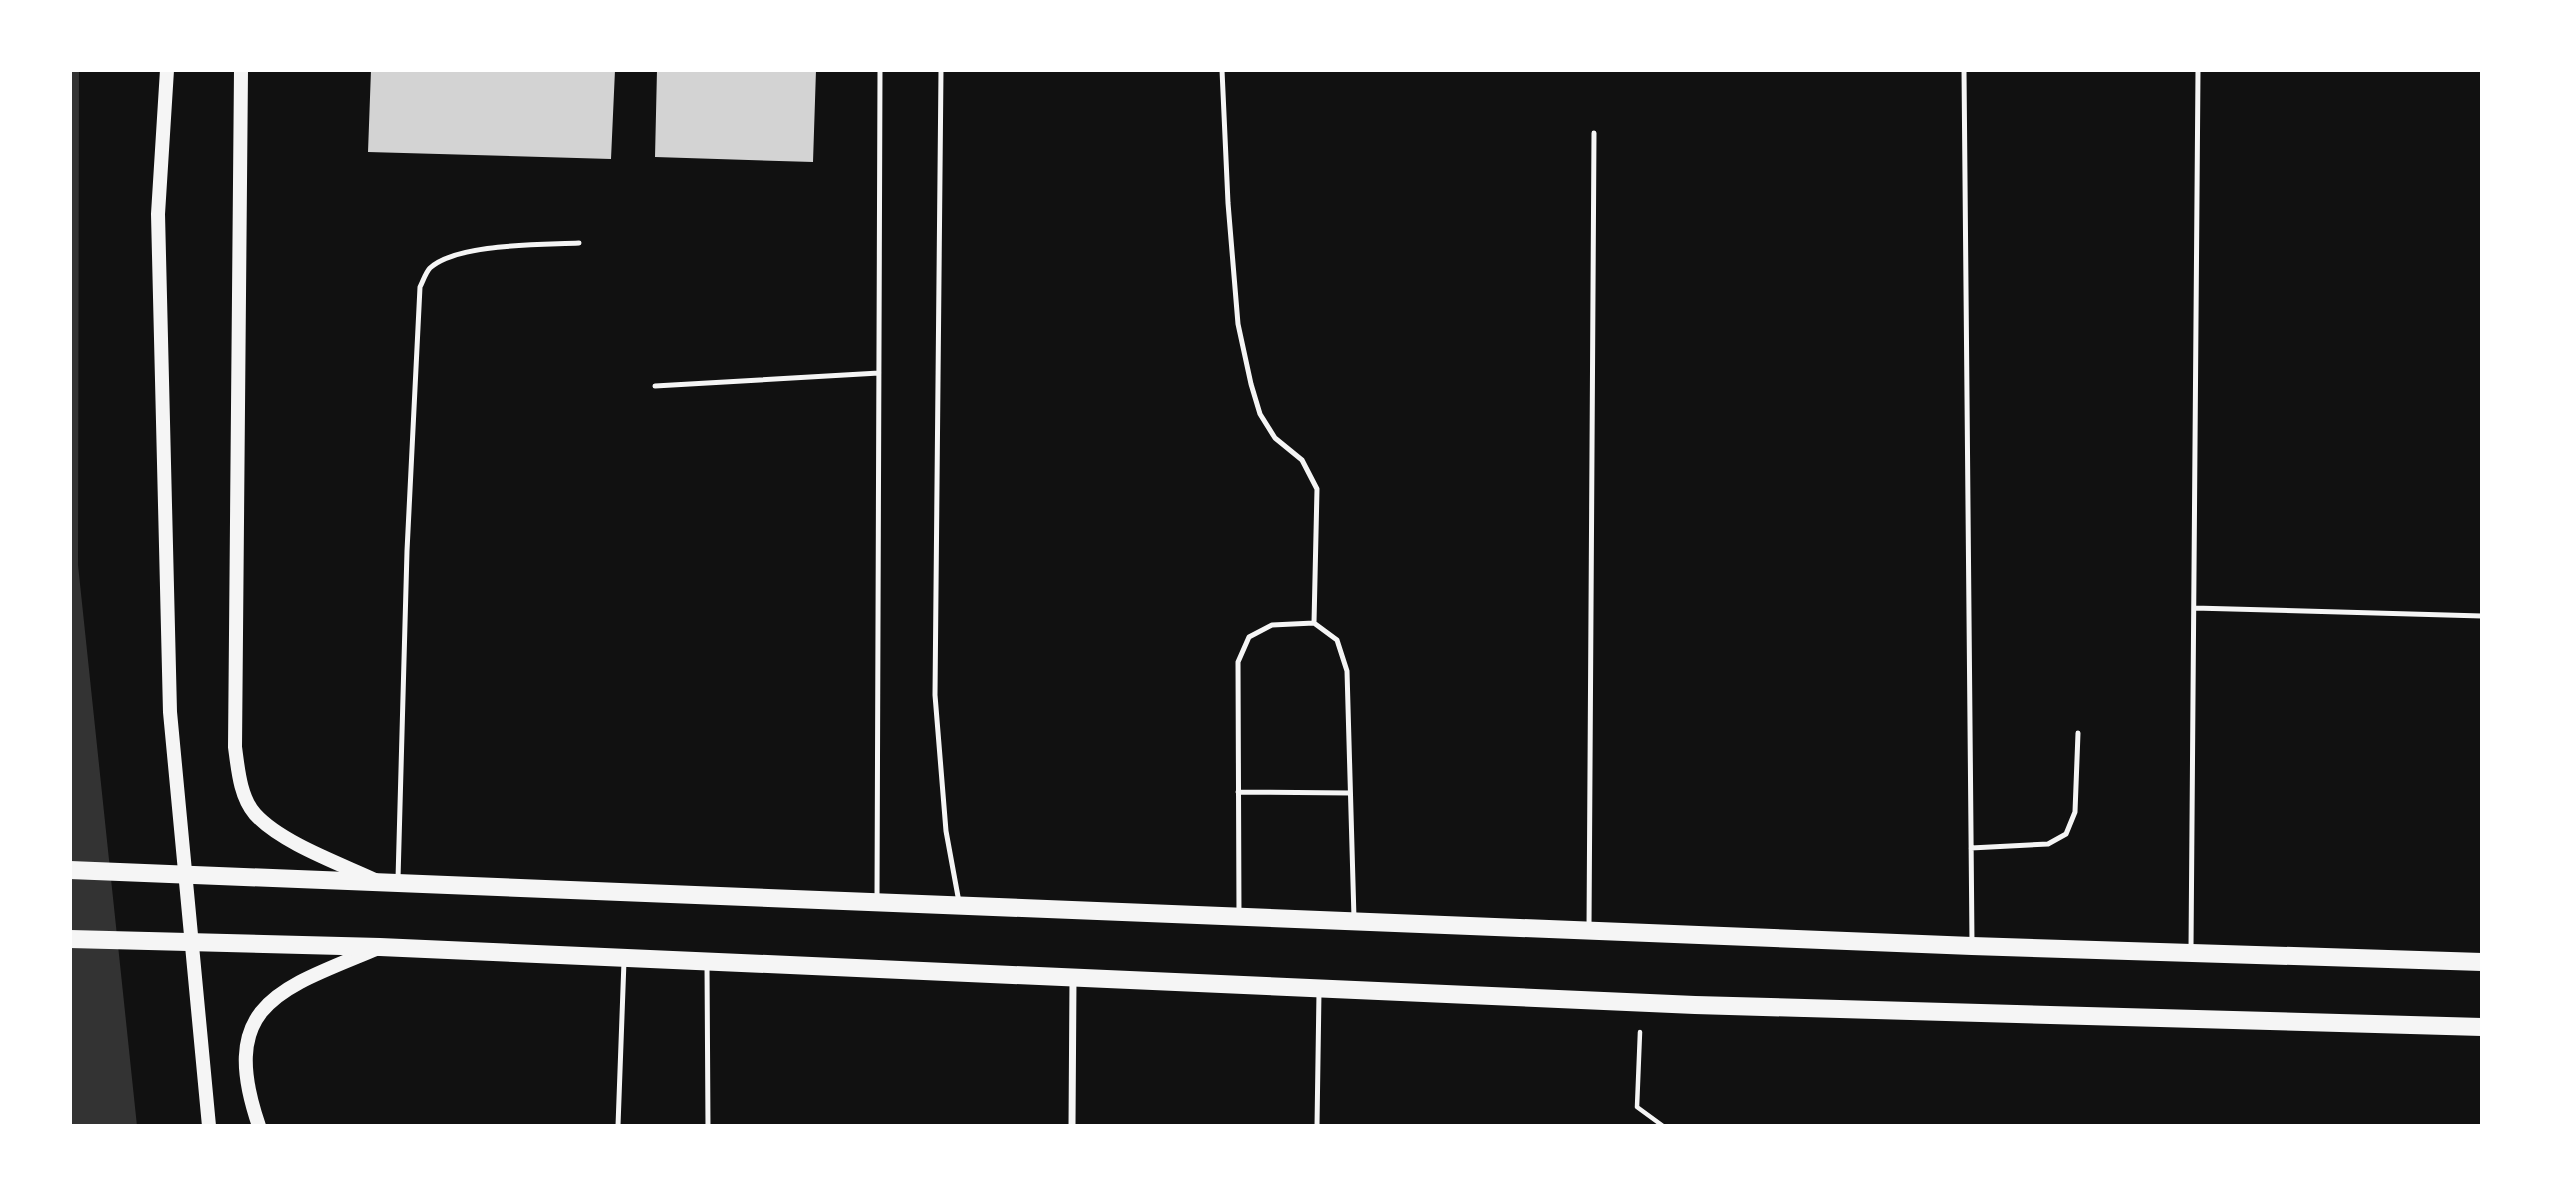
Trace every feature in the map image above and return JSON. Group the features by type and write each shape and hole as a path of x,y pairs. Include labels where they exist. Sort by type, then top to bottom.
{"main road":[{"path":"167,70 158,214 170,712 209,1126"},
{"path":"242,70 235,747 241,787 254,813 278,832 378,881"},
{"path":"70,870 254,875 1972,946 2482,962"},
{"path":"70,939 380,947 1641,1003 2482,1027"},
{"path":"258,1126 250,1101 244,1063 252,1026 269,1001 292,984 380,947"}],"street":[{"path":"1072,1126 1073,978"}],"lane":[{"path":"877,902 880,70"},
{"path":"941,70 935,695 946,831 960,905"},
{"path":"1222,70 1228,203 1238,324 1260,414 1275,438 1302,460 1317,489 1314,622"},
{"path":"1964,70 1972,946"},
{"path":"2191,953 2198,70"},
{"path":"1589,931 1594,134"},
{"path":"398,882 407,551 420,287 429,269 445,259 486,248 579,243"},
{"path":"654,386 879,373"},
{"path":"2194,608 2482,617"},
{"path":"1239,916 1238,662 1249,637 1272,625 1314,622 1336,640 1347,671 1354,921"},
{"path":"1971,848 2048,844 2066,834 2075,812 2078,733"},
{"path":"1238,792 1350,793"},
{"path":"618,1126 624,958"},
{"path":"707,961 708,1126"},
{"path":"1317,1126 1320,989"}],"path":[{"path":"1641,1003 1637,1107 1663,1126"}],"shaded area":[{"path":"70,70 79,70 78,565 137,1126 70,1126"}],"building":[{"path":"371,70 615,70 611,159 368,152"},
{"path":"657,70 816,70 813,162 655,157"}]}
